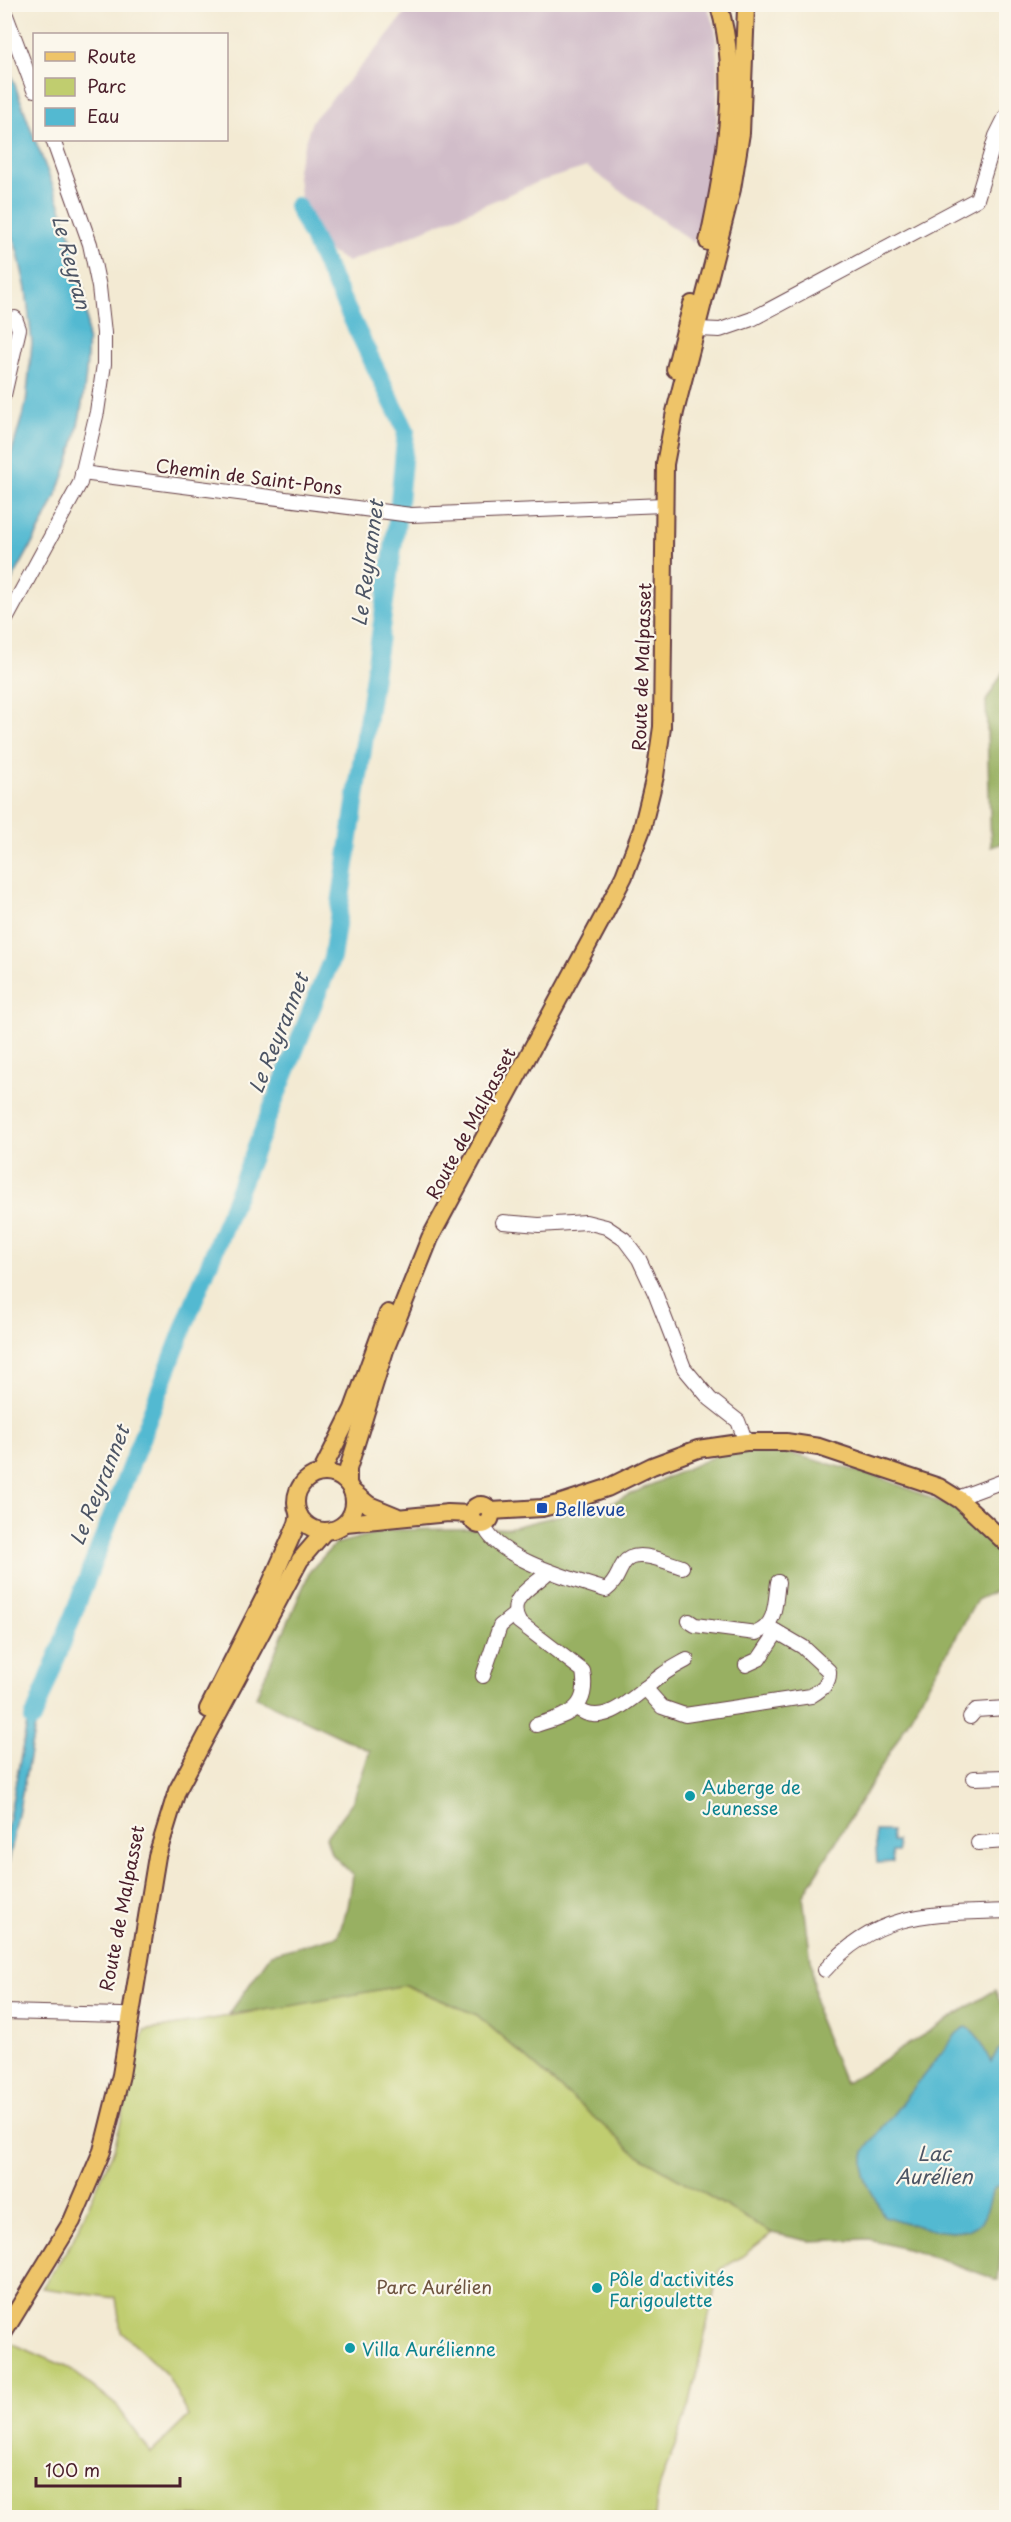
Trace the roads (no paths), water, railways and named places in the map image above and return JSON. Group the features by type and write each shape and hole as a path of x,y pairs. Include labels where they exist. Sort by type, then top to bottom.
{"main road":[{"path":"718,5 728,10 749,6"},
{"name":"Route de Malpasset","path":"350,1488 348,1469 385,1350 430,1238 624,876 642,829 656,776 662,727 655,458 664,410 720,188 727,133 729,61 727,30 718,5"},
{"name":"Route de Malpasset","path":"321,1473 352,1409 374,1347 420,1236 615,872 632,828 646,775 651,726 658,506 671,433 732,189 741,133 749,6"},
{"path":"402,1517 384,1513 369,1505 331,1473 321,1473 304,1482 296,1499 299,1515 313,1529 324,1531 336,1529 346,1523 402,1517 448,1513 482,1517 558,1504 607,1488 652,1466 698,1449 746,1442 786,1442 819,1447 939,1487 960,1500 1006,1544"},
{"path":"346,1523 352,1514 354,1503 350,1488"},
{"name":"Route de Malpasset","path":"4,2332 64,2215 97,2135 107,2097 156,1822 176,1772 266,1594 299,1515"},
{"name":"Route de Malpasset","path":"4,2314 21,2295 72,2221 102,2151 121,2075 157,1856 177,1791 268,1624 300,1560 324,1531"}],"street":[{"path":"4,10 33,87"},
{"path":"697,329 720,330 752,319 977,199 996,135 1006,116"},
{"path":"4,623 80,483 97,412 104,364 104,333 99,286 90,244 53,141"},
{"path":"4,394 19,329 15,318"},
{"name":"Chemin de Saint-Pons","path":"82,473 397,513 658,506"},
{"path":"503,1222 559,1225 586,1222 606,1227 624,1239 639,1259 655,1293 684,1368 710,1399 738,1421 746,1442"},
{"path":"960,1500 1006,1480"},
{"path":"482,1517 486,1534 498,1546 549,1571 606,1590 613,1586 625,1561 631,1557 647,1557 682,1567"},
{"path":"536,1725 568,1715 577,1708 582,1698 584,1681 582,1671 519,1622 515,1614 514,1607 517,1599 549,1571"},
{"path":"746,1665 759,1659 772,1629 778,1582"},
{"path":"483,1676 500,1626 515,1614"},
{"path":"645,1688 662,1707 685,1715 811,1696 825,1687 830,1677 830,1671 803,1647 772,1629 756,1633 694,1625 689,1621"},
{"path":"577,1708 583,1713 602,1714 628,1703 662,1675 687,1660"},
{"path":"970,1717 976,1710 1006,1708"},
{"path":"974,1778 1006,1777"},
{"path":"978,1843 1006,1841"},
{"path":"825,1970 856,1939 882,1925 952,1913 1006,1911"},
{"path":"4,2012 121,2015"}],"water":[{"name":"Le Reyran","path":"4,57 33,134 33,141 36,141 72,240 83,283 87,326 84,391 71,455 44,520 5,593 5,475 26,403 32,343 26,289 18,253 5,213"},
{"path":"38,1697 43,1699 39,1706 5,1882 5,1838 30,1708"},
{"path":"875,1831 891,1831 892,1841 897,1841 898,1852 892,1852 893,1862 877,1863"},
{"name":"Lac Aurélien","path":"965,2027 978,2037 991,2062 998,2050 1006,2046 1006,2181 993,2189 982,2220 962,2231 935,2230 884,2216 864,2177 864,2151 957,2033"}],"waterway":[{"name":"Le Reyrannet","path":"33,1719 191,1309 332,958 397,521 406,431 297,206"}],"place":[{"name":"Bellevue","path":"542,1508"},
{"name":"Auberge de Jeunesse","path":"690,1796"},
{"name":"Pôle d'activités Farigoulette","path":"597,2288"},
{"name":"Villa Aurélienne","path":"350,2348"}],"park label":[{"name":"Parc Aurélien","path":"434,2286"}]}
